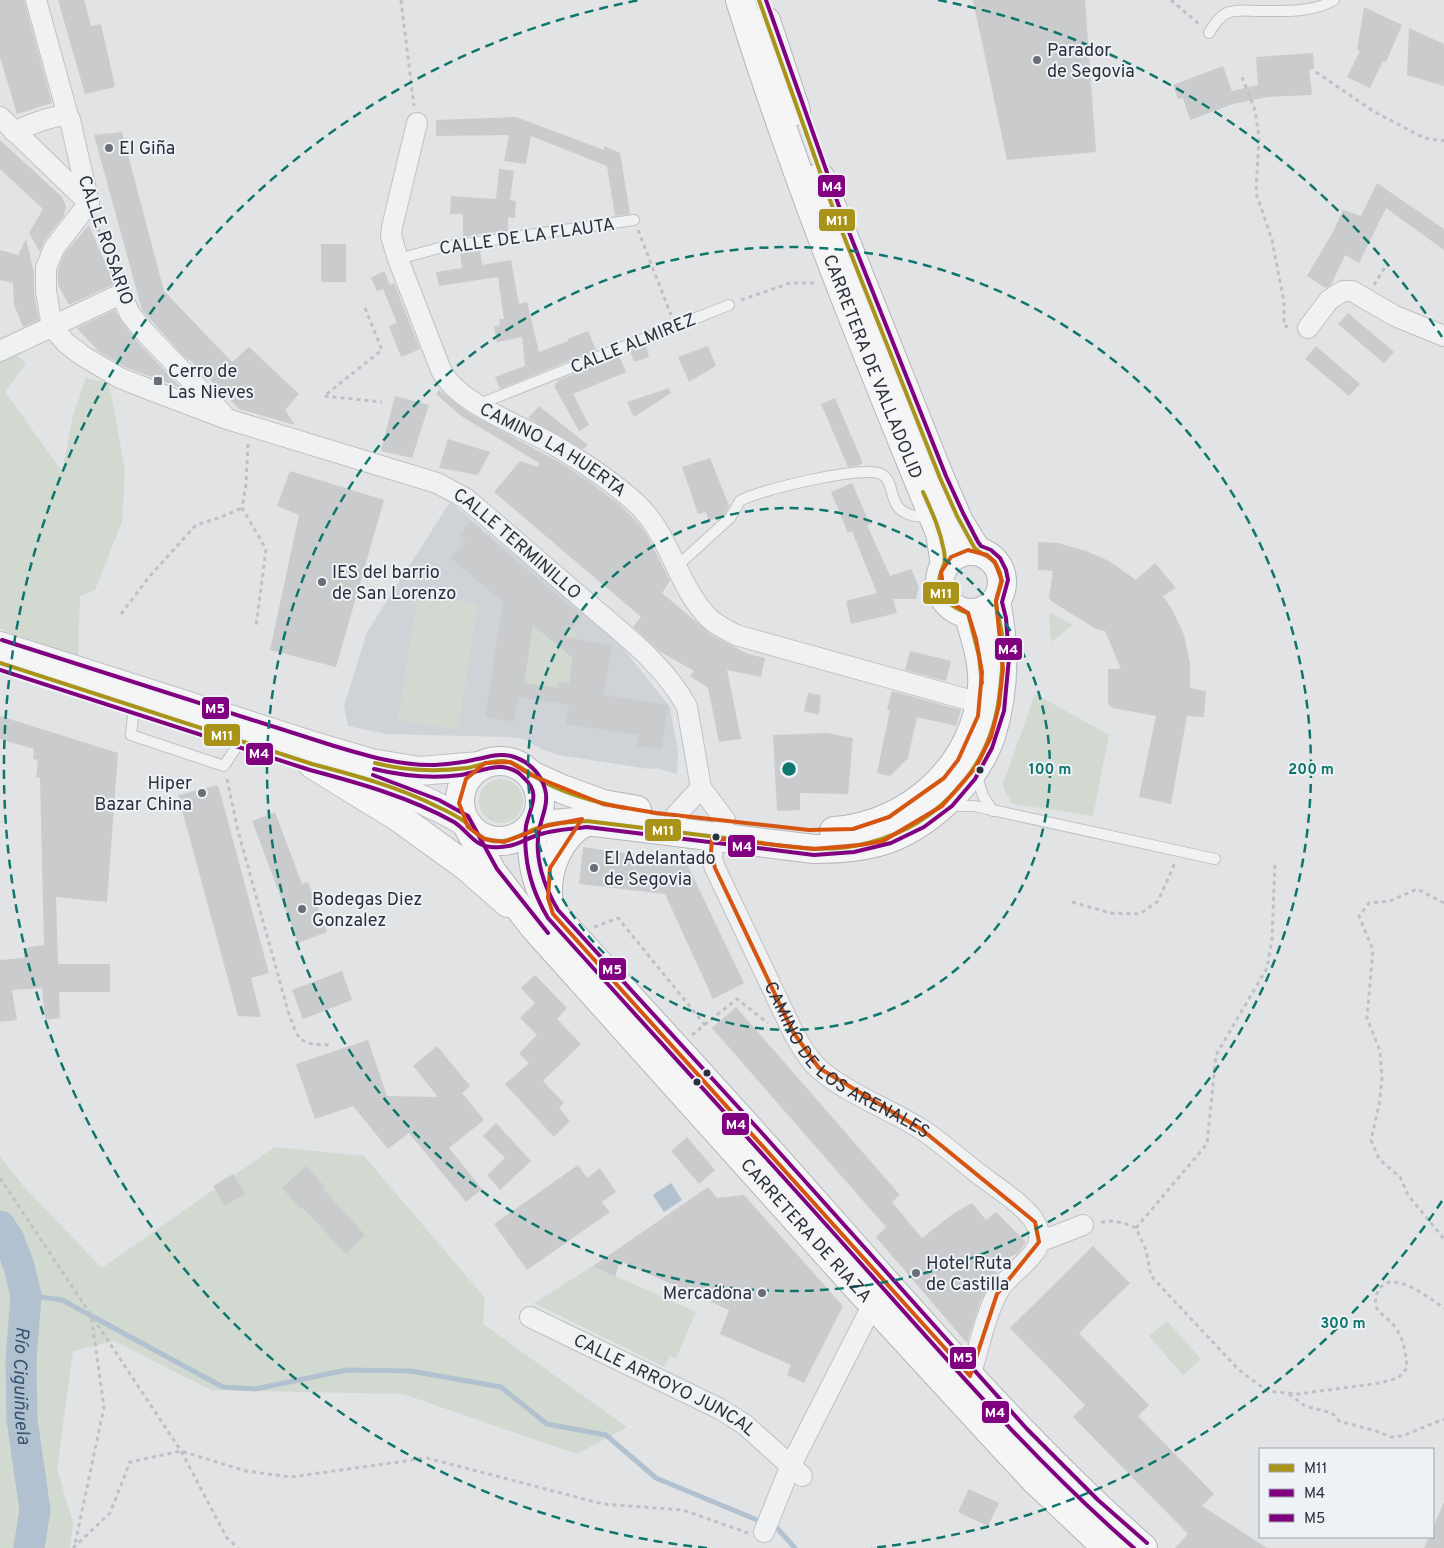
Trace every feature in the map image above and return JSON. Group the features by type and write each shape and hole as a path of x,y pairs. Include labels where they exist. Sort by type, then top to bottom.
{"main road":[{"name":"CARRETERA DE VALLADOLID","path":"740,0 763,75 828,255 940,533 945,564"},
{"name":"CARRETERA DE VALLADOLID","path":"759,0 830,204 938,473 959,522 977,551"},
{"path":"0,646 317,747 371,762 419,771 480,766 498,761 510,762 522,767 531,775 562,789 603,804 676,815 719,829 814,849 839,849 883,841 922,821 942,806 975,769 991,738 999,705 1003,669 1001,633 996,601 1001,586 1000,571 991,558 977,551 968,550 959,553 951,557 945,564 939,581 944,599 951,606 959,611 968,613 983,610 996,601"},
{"path":"0,663 312,764 355,775 413,796 438,806 466,824 478,836 490,841 504,842 529,830 554,824 586,821 719,829 836,831 853,829 889,817 927,794 944,778 958,760 970,737 980,703 982,672 968,613"},
{"path":"312,764 398,817 544,920 550,868 562,844 573,831 586,821"},
{"path":"466,824 459,803 461,790 470,774 480,766"},
{"path":"529,830 538,813 540,800 538,787 531,775"},
{"name":"CARRETERA DE RIAZA","path":"466,824 492,872 544,920 763,1144 970,1376 1041,1452 1094,1505 1143,1548"},
{"name":"CARRETERA DE RIAZA","path":"529,830 537,880 545,901 544,920 873,1304 1034,1479 1107,1548"}],"street":[{"name":"CALLE ROSARIO","path":"36,0 70,120 89,203"},
{"path":"6,127 28,125 68,116"},
{"name":"CAMINO LA HUERTA","path":"417,123 391,236 398,259 443,374 460,392 477,404 553,444 590,467 636,504 653,523 701,609 721,628 736,635 980,703"},
{"path":"6,127 89,203 54,248 49,258 45,280 52,327"},
{"path":"1308,328 1329,300 1343,291 1352,291 1396,316 1444,336"},
{"name":"CALLE ROSARIO","path":"121,294 130,314 143,330 227,418"},
{"path":"0,351 121,294"},
{"name":"CALLE TERMINILLO","path":"52,327 66,343 83,356 120,378 250,426 437,483 465,498 639,648 682,698 687,707 701,788 719,829"},
{"path":"676,815 701,788"},
{"name":"CAMINO DE LOS ARENALES","path":"719,829 712,859 715,868 801,1047 818,1068 836,1081 921,1129 1026,1211 1035,1222 1039,1232 1039,1242"},
{"path":"970,1376 991,1307 997,1294 1010,1276 1032,1256 1039,1242 1083,1225"},
{"path":"758,1533 797,1470 873,1304"},
{"name":"CALLE ARROYO JUNCAL","path":"530,1317 720,1409 744,1424 797,1470"}],"lane":[{"path":"1209,33 1219,18 1236,10 1280,11 1304,9 1327,4 1334,0"},
{"name":"CALLE DE LA FLAUTA","path":"398,259 443,247 634,220"},
{"name":"CALLE ALMIREZ","path":"477,404 729,305"},
{"path":"677,566 730,518 740,501 814,478 866,472 881,474 890,482 893,501 902,510 910,515 934,517"},
{"path":"134,706 131,735 224,766 241,740"},
{"path":"975,769 983,796 992,811"},
{"path":"942,806 966,805 1215,859"}],"path":[{"path":"401,0 417,123"},
{"path":"1171,0 1209,33"},
{"path":"1316,72 1373,111 1424,138 1444,141"},
{"path":"1242,77 1255,110 1259,137 1256,193 1272,240 1284,302 1284,326 1308,328"},
{"name":"CALLE ROSARIO","path":"89,203 121,294"},
{"name":"CALLE DE LA FLAUTA","path":"634,220 675,326"},
{"path":"729,305 790,283 822,284"},
{"path":"365,308 382,350 324,396 382,402"},
{"path":"250,426 246,484 242,508 266,549 256,626"},
{"path":"121,614 149,577 196,525 242,508"},
{"path":"224,766 238,831 295,1030 302,1041 310,1044 331,1045"},
{"path":"1072,902 1110,913 1140,914 1158,901 1180,851"},
{"path":"1136,1228 1207,1144 1216,1056 1267,968 1272,939 1275,862"},
{"path":"1444,903 1417,890 1390,901 1370,903 1359,916 1372,950 1367,1018 1380,1051 1382,1079 1379,1105 1371,1140 1380,1159 1400,1177 1408,1195 1444,1239"},
{"path":"594,927 618,918 705,1025"},
{"path":"691,1036 738,999 777,1030 793,1032"},
{"path":"0,1178 180,1451 227,1538 238,1548"},
{"path":"1083,1225 1112,1221 1136,1228 1146,1250 1151,1276 1238,1369 1267,1391 1298,1394 1380,1383 1398,1378 1407,1368 1406,1350 1395,1327 1378,1311 1375,1299 1379,1288 1390,1282 1400,1283 1423,1293 1444,1308"},
{"path":"74,1546 104,1407 91,1315"},
{"path":"1287,1393 1305,1406 1332,1413 1339,1421 1391,1437 1402,1436 1444,1419"},
{"path":"74,1546 110,1514 130,1462 180,1451 246,1471 291,1477 427,1458 603,1504 683,1510 758,1533"}],"highlighted area":[{"path":"968,550 987,555 995,562 1002,581 996,601 1003,669 999,705 991,737 976,767 942,806 883,841 814,849 712,838 711,853 715,868 793,1032 819,1068 921,1129 1035,1222 1039,1242 997,1294 970,1376 553,914 548,898 550,868 582,819 546,826 504,842 484,839 468,827 459,803 466,779 485,763 510,762 531,775 603,804 656,813 809,830 853,829 889,817 944,778 958,760 978,716 982,672 976,639 968,613 945,599 941,572 951,557"}],"shaded area":[{"path":"0,337 9,349 26,363 5,392 62,471 73,416 86,378 109,383 125,470 122,522 95,590 80,596 78,657 0,629"},
{"path":"450,502 614,637 670,707 678,752 677,774 657,768 649,769 558,755 541,749 524,739 386,734 348,726 344,706 367,632"},
{"path":"418,594 478,604 458,729 398,720"},
{"path":"1049,612 1073,625 1051,642"},
{"path":"533,625 557,645 570,630 575,633 576,639 569,683 559,682 558,688 524,683"},
{"path":"1035,694 1109,735 1093,816 1013,804 1006,794 1003,784"},
{"path":"501,779 513,783 519,789 523,801 519,813 513,819 501,823 489,819 483,813 479,801 483,789 489,783"},
{"path":"275,1147 364,1156 485,1298 483,1324 627,1427 577,1454 403,1394 211,1390 114,1341 73,1351 57,1469 73,1523 70,1548 0,1548 0,1156 24,1187 102,1268"},
{"path":"593,1266 696,1312 676,1358 670,1356 664,1367 534,1303"},
{"path":"1167,1321 1201,1359 1183,1375 1149,1336"}],"water":[{"path":"671,1183 682,1200 664,1212 653,1195"}],"building":[{"path":"0,0 24,0 52,103 17,114 0,57"},
{"path":"58,0 84,0 91,26 101,24 115,87 85,94"},
{"name":"Parador de Segovia","path":"973,0 1085,0 1096,152 1007,160"},
{"path":"1364,7 1402,25 1386,62 1383,61 1370,88 1347,77 1360,51 1357,50"},
{"path":"1409,28 1444,44 1444,86 1407,75"},
{"path":"1313,53 1314,69 1309,70 1312,95 1267,97 1233,104 1190,120 1183,98 1178,99 1173,85 1223,66 1232,91 1258,85 1256,57"},
{"path":"516,117 604,150 604,146 620,153 630,214 615,216 607,166 531,136 526,164 504,161 509,135 436,136 436,120"},
{"path":"122,132 164,291 232,362 249,347 299,394 285,410 295,425 239,409 189,359 188,361 142,310 94,135"},
{"path":"0,140 62,197 66,206 64,216 44,241 40,252 29,233 43,209 0,169"},
{"path":"499,169 514,171 510,200 516,201 515,218 508,217 508,231 463,237 463,214 450,214 451,196 496,199"},
{"path":"1377,183 1444,229 1444,250 1386,208 1359,263 1345,255 1331,285 1326,288 1307,276 1333,232 1343,210 1361,216"},
{"path":"89,225 114,284 69,305 58,285 58,270 64,254"},
{"path":"26,239 34,273 34,293 39,320 23,327 14,305 13,283 0,280 0,250 18,255"},
{"path":"321,244 346,244 346,282 321,282"},
{"path":"480,249 482,265 511,260 519,304 527,302 539,352 588,331 596,350 500,389 495,377 525,366 522,337 497,342 494,326 500,325 499,319 504,319 498,277 439,286 436,272 462,268 460,252"},
{"path":"384,271 390,285 394,283 420,349 401,357 389,326 397,323 383,289 377,291 371,278"},
{"path":"115,310 134,338 181,388 125,367 98,351 77,328"},
{"path":"1348,313 1394,352 1384,363 1338,324"},
{"path":"646,345 649,357 634,362 630,351"},
{"path":"708,346 716,366 689,382 678,357"},
{"path":"1316,346 1360,384 1349,396 1305,359"},
{"path":"619,356 626,372 573,394 589,425 579,431 554,386 559,380"},
{"path":"669,388 671,393 634,417 627,402"},
{"path":"439,390 470,414 559,462 590,482 620,505 639,524 648,537 670,581 662,593 713,636 748,654 765,658 761,677 727,670 741,739 719,742 708,688 690,676 694,671 659,651 633,627 641,617 494,492 520,461 538,467 539,463 461,416 436,394"},
{"path":"395,396 429,405 412,458 381,451"},
{"path":"835,398 863,463 857,466 848,467 821,404"},
{"path":"539,406 588,445 583,449 528,418"},
{"path":"448,439 490,452 478,475 439,468"},
{"path":"710,458 729,506 725,514 709,521 706,512 698,514 682,467"},
{"name":"IES del barrio de San Lorenzo","path":"290,471 384,500 336,667 270,650 299,515 277,506"},
{"path":"852,483 870,524 867,525 890,576 911,569 919,587 916,599 893,599 897,613 851,624 846,601 877,593 852,531 848,533 831,492"},
{"path":"470,521 582,616 564,637 612,645 604,695 668,705 662,749 637,746 638,735 566,724 569,705 518,697 514,722 485,717 503,602 451,558 466,540 459,535","holes":["533,625 573,658 569,683 559,682 558,688 524,683"]},
{"path":"1038,542 1058,543 1086,551 1109,561 1136,580 1155,563 1176,588 1163,596 1172,609 1184,635 1190,664 1190,688 1206,691 1204,717 1187,716 1171,804 1139,797 1156,716 1113,708 1108,704 1108,669 1121,669 1105,631 1096,629 1051,601 1049,597 1053,571 1038,570"},
{"path":"910,651 951,661 946,681 905,670"},
{"path":"892,691 961,710 956,726 917,717 908,758 890,776 877,773 890,710 887,709"},
{"path":"808,693 821,695 819,715 804,711"},
{"path":"0,716 118,753 107,902 56,897 58,964 110,964 110,992 59,992 60,1018 45,1020 42,988 12,990 17,1020 0,1022 0,960 24,958 24,948 44,945 40,778 36,777 38,760 33,759 34,749 0,739"},
{"path":"827,733 853,738 848,794 800,793 800,810 777,811 773,735"},
{"path":"218,785 269,973 251,978 261,1017 238,1016 178,795"},
{"name":"Bodegas Diez Gonzalez","path":"275,812 302,884 308,882 327,932 298,943 252,821"},
{"path":"583,847 686,862 744,983 713,999 665,894 579,884"},
{"path":"342,971 352,1000 303,1019 292,990"},
{"path":"535,975 567,1008 557,1019 581,1044 543,1081 564,1103 559,1108 570,1121 554,1137 505,1084 529,1063 519,1053 537,1035 520,1018 535,1003 521,988"},
{"path":"736,1007 900,1195 892,1202 922,1238 954,1213 972,1203 986,1220 996,1212 1026,1242 1018,1253 991,1266 997,1273 980,1302 967,1343 876,1237 886,1227 712,1028"},
{"path":"368,1040 387,1096 438,1097 413,1066 437,1046 470,1086 462,1093 484,1120 449,1148 482,1189 466,1202 409,1133 388,1149 353,1106 315,1119 296,1064"},
{"path":"496,1123 531,1161 500,1190 487,1175 505,1158 483,1136"},
{"path":"687,1137 715,1170 699,1184 671,1151"},
{"path":"578,1165 587,1178 600,1168 616,1192 602,1202 610,1212 527,1270 494,1224"},
{"path":"306,1166 325,1187 323,1189 365,1235 346,1254 282,1188"},
{"path":"233,1174 245,1194 225,1206 213,1186"},
{"name":"Mercadona","path":"708,1187 717,1198 744,1195 843,1306 804,1383 787,1375 791,1365 720,1334 729,1310 620,1261 615,1277 593,1266"},
{"path":"1093,1246 1130,1283 1079,1333 1149,1405 1138,1416 1214,1494 1202,1506 1267,1548 1175,1548 1188,1534 1073,1417 1085,1405 1010,1328"},
{"path":"969,1489 999,1503 988,1526 958,1512"},
{"path":"1444,1502 1444,1548 1424,1548 1429,1538 1434,1538 1434,1526"}],"waterway":[{"name":"Río Ciguiñuela","path":"0,1226 9,1240 19,1266 26,1295 21,1361 22,1420 35,1510 29,1548"},
{"path":"26,1295 62,1300 223,1387 255,1389 347,1370 411,1371 501,1387 547,1424 606,1435 656,1478 762,1522"},
{"path":"770,1525 777,1528 795,1548"}],"transit line":[{"name":"M11","path":"0,663 392,788 452,814 465,822 480,836 492,841 505,841 550,825 587,821 797,848 840,848 881,839 907,828 930,814 951,796 969,775 983,752 993,726 999,698 1003,650 996,604 1001,577 995,563 974,547 957,516 940,478 835,214 759,0"},
{"name":"M4","path":"0,670 402,798 454,822 475,841 491,847 506,847 552,831 587,827 814,855 854,852 891,843 924,827 952,806 975,779 992,748 1004,711 1009,658 1006,618 1002,602 1008,580 1006,570 1000,558 978,542 946,476 841,212 766,0"},
{"name":"M11","path":"923,492 938,528 944,551 945,561 939,587 944,598 952,606 968,613 979,656 982,683"},
{"name":"M5","path":"2,640 331,745 382,759 409,764 435,765 506,755 528,764 537,773 545,789 546,804 538,840 539,861 548,892 558,910 761,1132 1027,1429 1098,1500 1147,1543"},
{"name":"M11","path":"375,763 398,768 443,770 467,768 490,762 504,761 515,764 566,792 625,808"},
{"name":"M4","path":"374,769 406,775 439,777 502,767 514,770 529,783 532,789 533,800 525,833 526,850 536,895 548,918 986,1402 1058,1477 1134,1548"},
{"name":"M5","path":"373,775 439,800 468,816 497,869 548,933"}],"place":[{"name":"Parador de Segovia","path":"1037,60"},
{"name":"El Giña","path":"109,148"},
{"name":"Cerro de Las Nieves","path":"158,381"},
{"name":"IES del barrio de San Lorenzo","path":"322,582"},
{"name":"Hiper Bazar China","path":"202,793"},
{"name":"El Adelantado de Segovia","path":"594,868"},
{"name":"Bodegas Diez Gonzalez","path":"302,909"},
{"name":"Hotel Ruta de Castilla","path":"916,1273"},
{"name":"Mercadona","path":"762,1293"}]}
